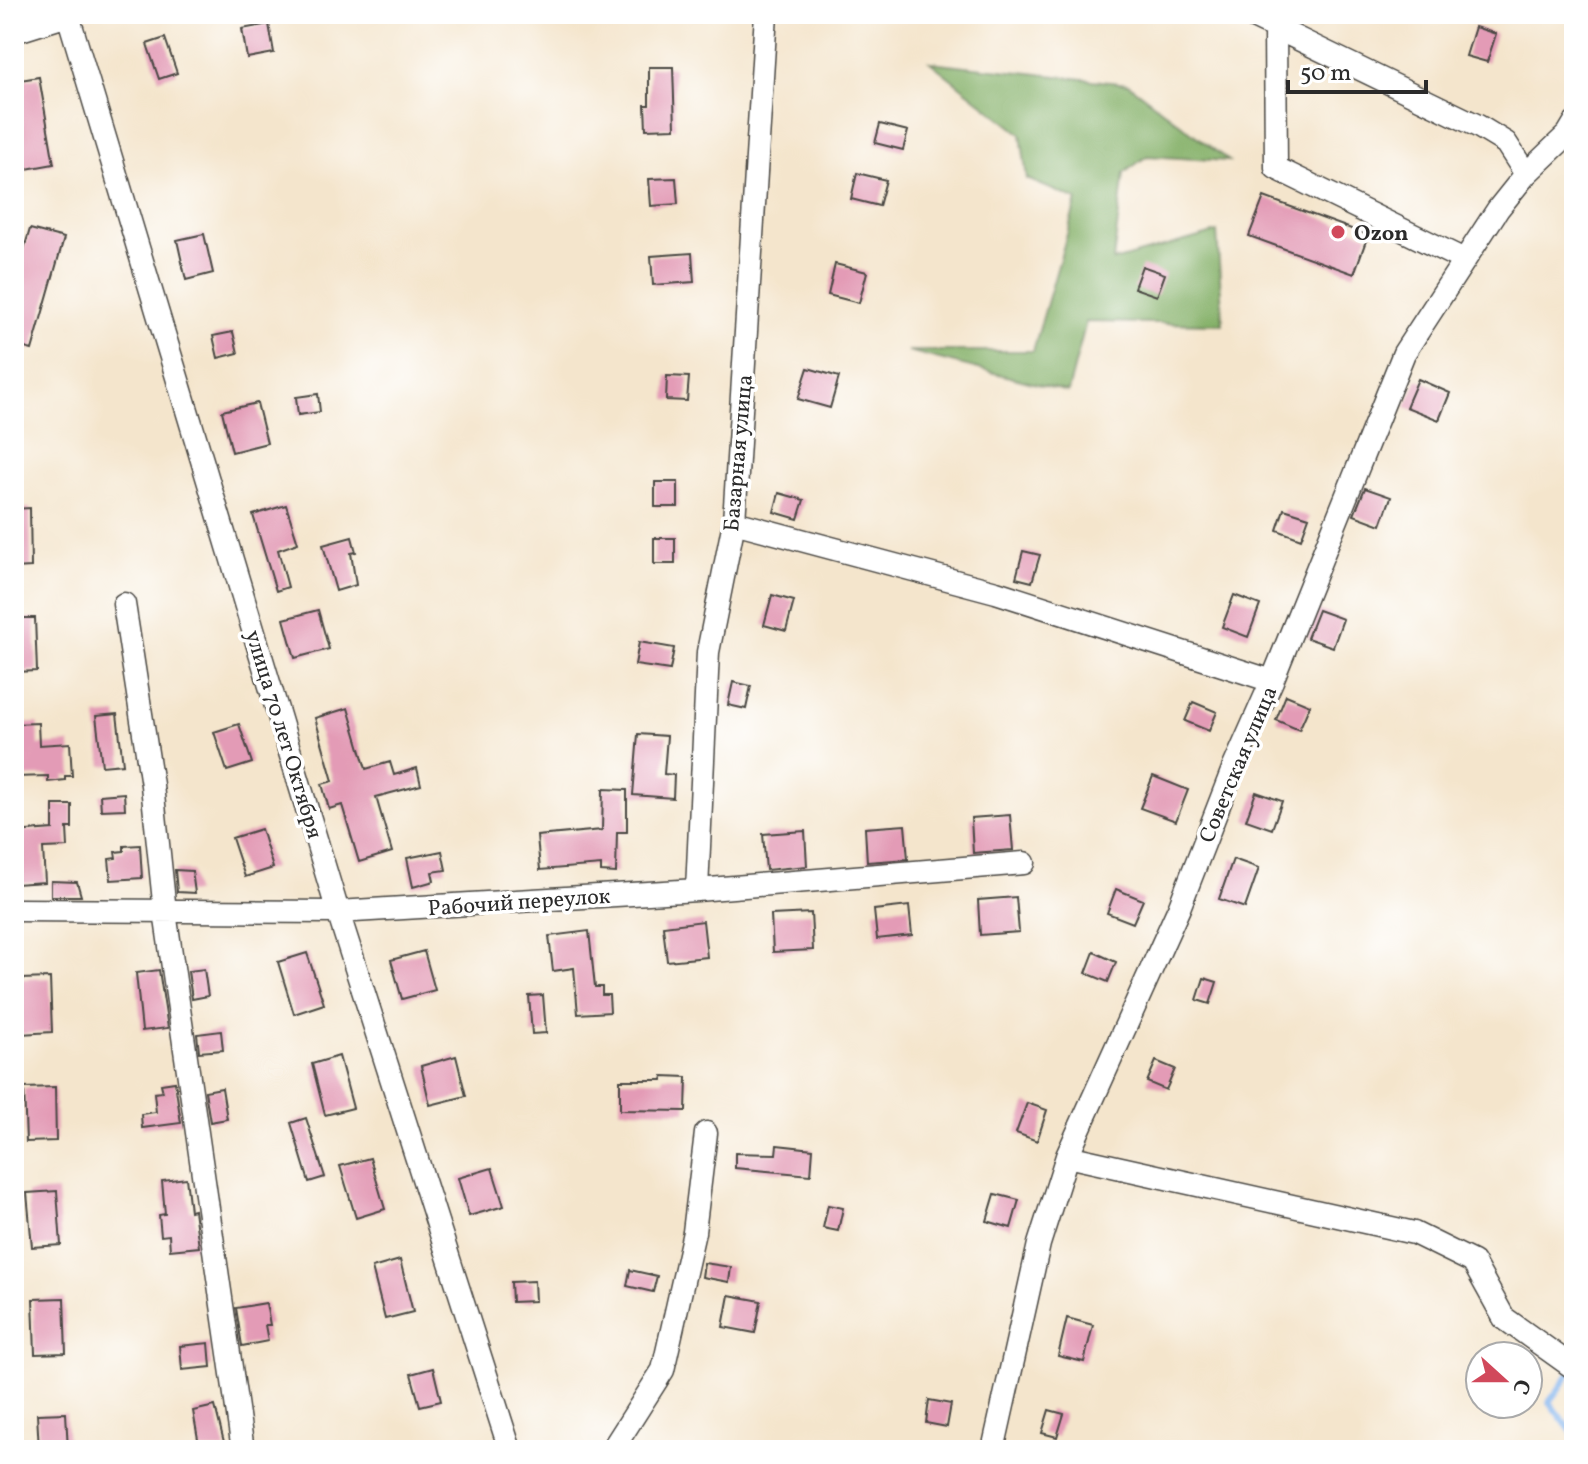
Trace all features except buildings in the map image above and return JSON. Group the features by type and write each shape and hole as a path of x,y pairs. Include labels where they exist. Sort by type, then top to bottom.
{"street":[{"path":"14,32 70,14"},
{"name":"улица 70 лет Октября","path":"70,14 338,912 510,1450"},
{"name":"Базарная улица","path":"697,890 708,652 734,522 766,14"},
{"path":"1247,14 1478,126 1506,143 1526,174"},
{"path":"1275,27 1276,168 1464,260"},
{"name":"Советская улица","path":"993,1450 1039,1244 1067,1156 1179,908 1404,353 1498,209 1526,174 1568,134 1574,124"},
{"path":"734,522 996,592 1272,681"},
{"path":"124,604 152,785 165,912 243,1450"},
{"name":"Рабочий переулок","path":"14,910 338,912 697,890 1024,863"},
{"path":"612,1450 663,1370 694,1232 706,1133"},
{"path":"1067,1156 1414,1233 1473,1262 1504,1318 1574,1368"}],"green space":[{"path":"930,62 1128,84 1229,161 1147,156 1124,173 1113,261 1217,232 1223,324 1086,322 1068,392 908,351 1033,351 1077,200 1027,179 1021,134"}],"waterway":[{"path":"1572,1371 1549,1402 1574,1435"}],"place":[{"name":"Ozon","path":"1338,232"}]}
